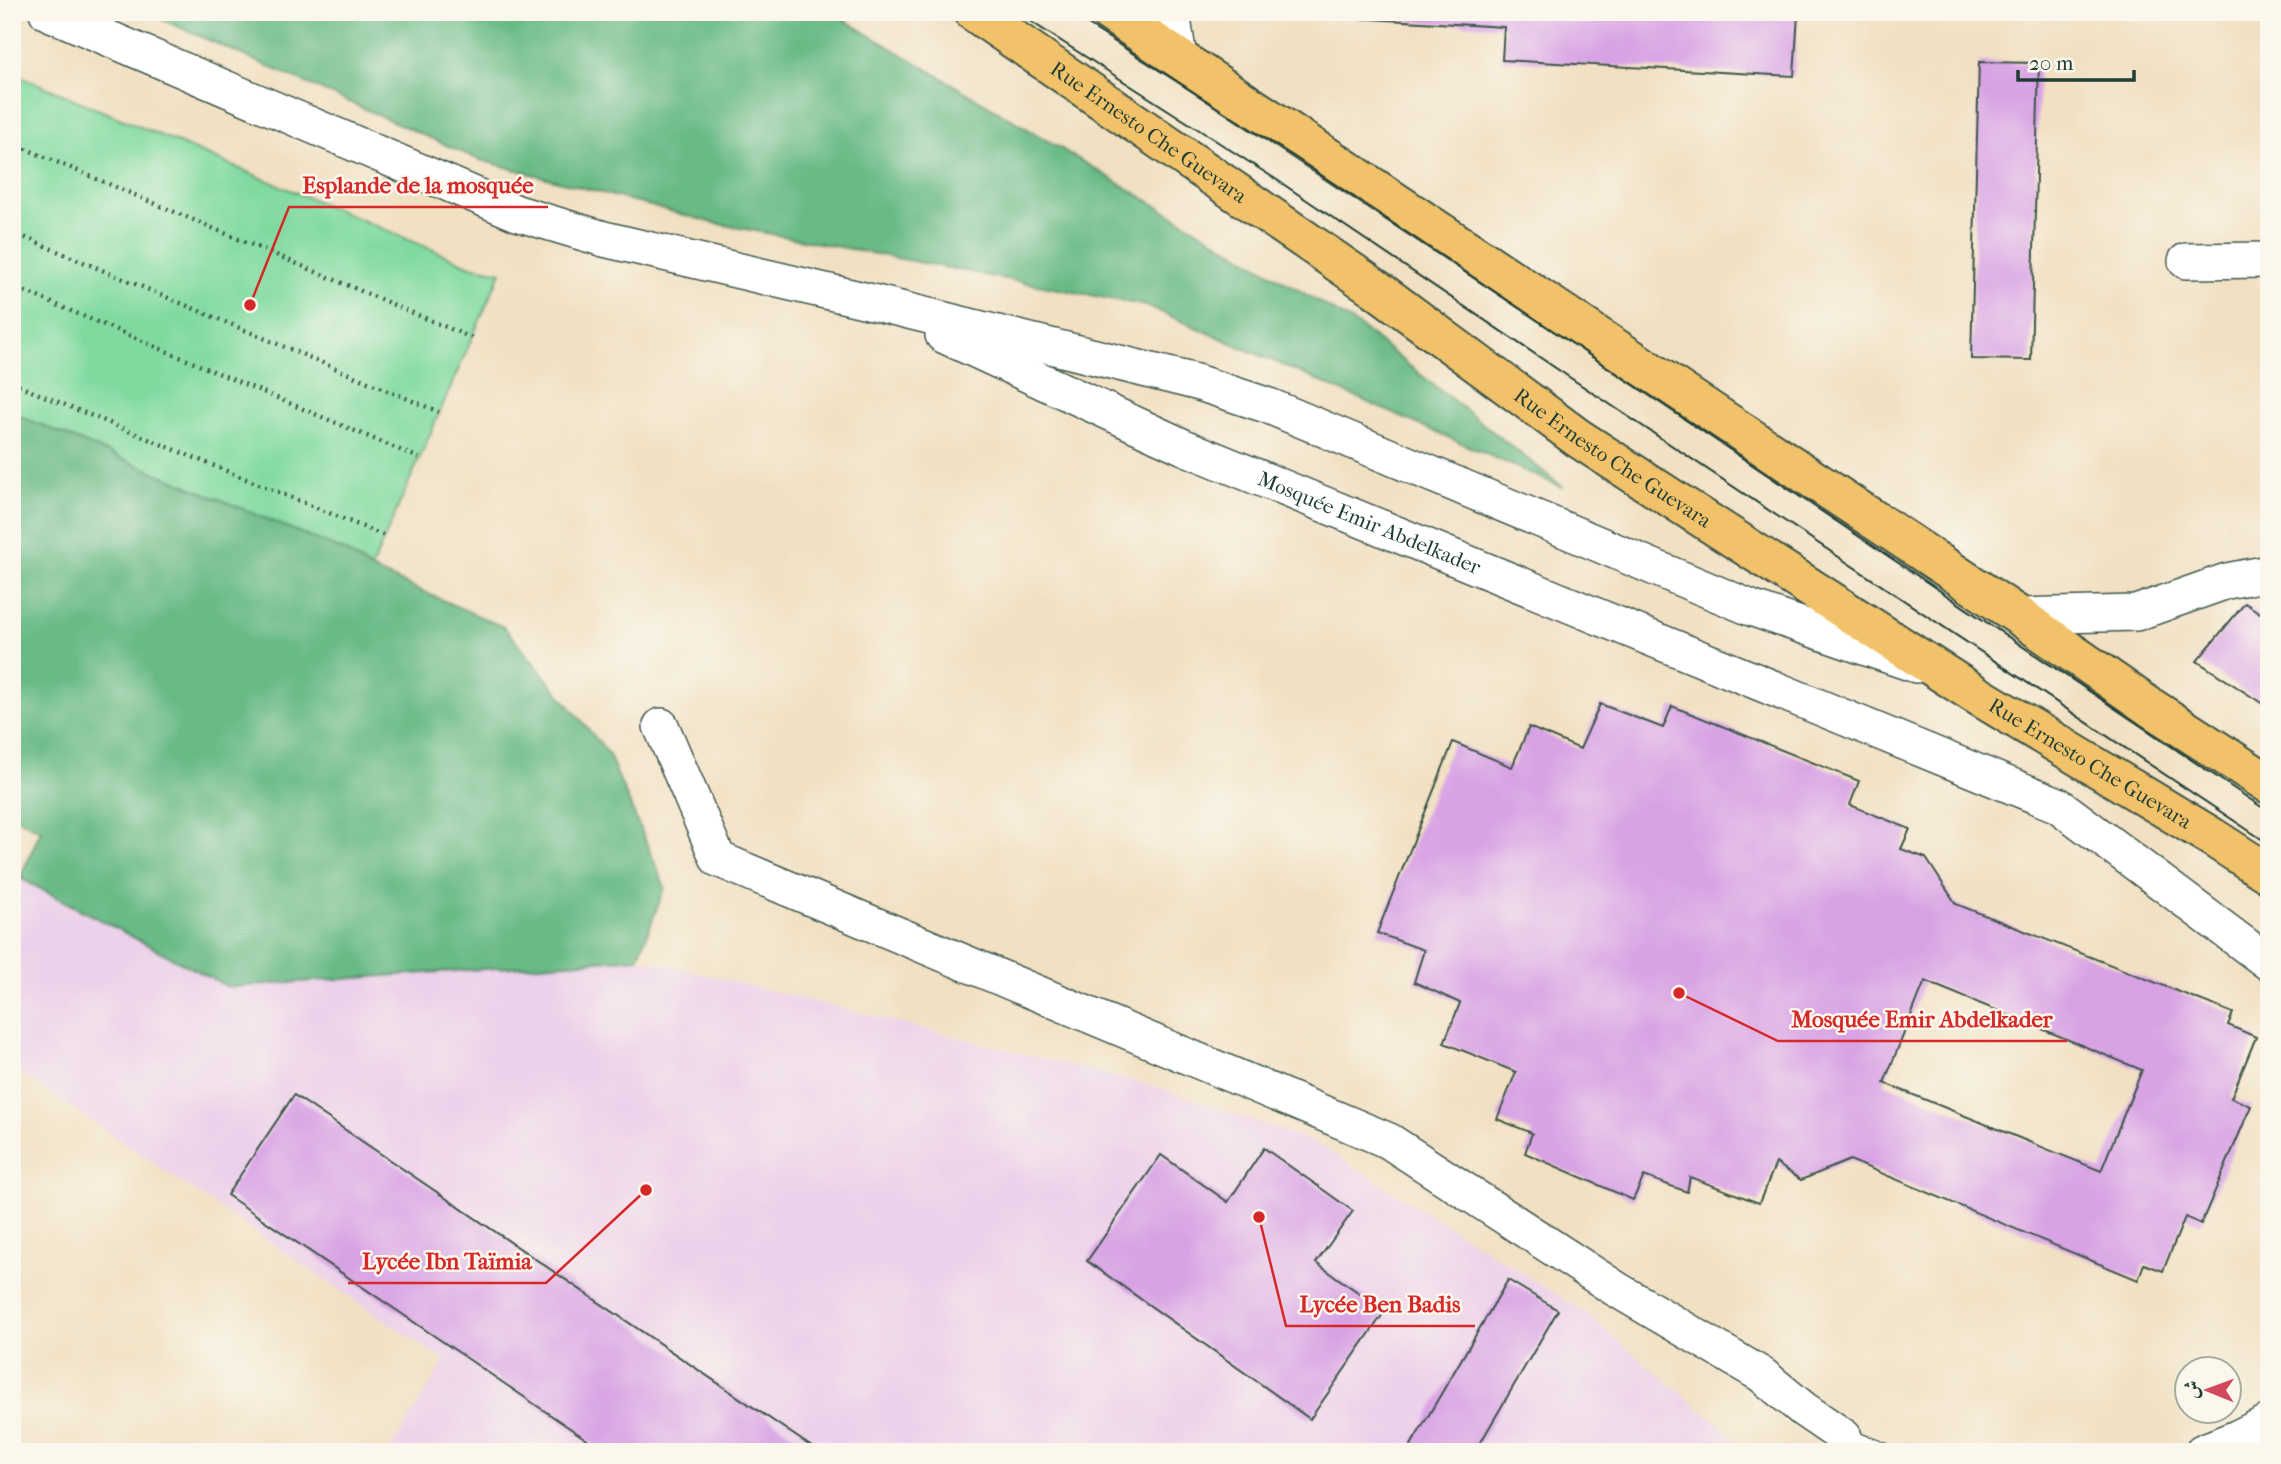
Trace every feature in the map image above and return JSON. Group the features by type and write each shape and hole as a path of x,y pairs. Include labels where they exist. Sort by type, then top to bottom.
{"main road":[{"name":"Rue Ernesto Che Guevara","path":"974,12 1375,288 1578,439 1946,675 2269,874"},
{"path":"1109,12 2269,784"}],"street":[{"path":"47,12 517,213 604,239 1196,382 1269,406 1751,608 1946,675"},
{"path":"1172,12 1179,58"},
{"path":"2186,261 2269,260"},
{"name":"Mosquée Emir Abdelkader","path":"868,301 1184,447 2058,805 2269,963"},
{"path":"2019,616 2137,613 2227,581 2269,573"},
{"path":"660,726 718,859 1389,1141 1616,1289 1762,1375 1846,1445"},
{"path":"2202,1452 2269,1422"}],"lane":[{"path":"1846,1445 1883,1452"}],"path":[{"path":"12,143 472,338"},
{"path":"12,232 439,412"},
{"path":"12,286 419,458"},
{"path":"12,383 386,536"}],"shaded area":[{"path":"20,878 228,987 638,958 1157,1087 1314,1142 1587,1314 1737,1441 1739,1452 389,1452 445,1361 12,1067 12,1003 19,991 12,987 12,892"}],"green space":[{"path":"145,12 831,12 1359,326 1564,488 1147,306 714,223 480,160"},
{"path":"12,73 471,266 501,272 371,569 346,552 12,413"},
{"path":"12,413 346,552 371,569 504,627 608,753 665,887 638,958 228,987 20,878 41,830 12,816"}],"building":[{"path":"1305,12 1798,14 1794,76 1502,60 1504,27 1305,15"},
{"path":"1979,62 2039,63 2031,360 1971,359"},
{"path":"2245,603 2269,619 2269,708 2197,661"},
{"path":"1600,704 1663,728 1672,706 1859,781 1850,805 1910,829 1901,849 1926,858 1956,904 2233,1013 2228,1025 2256,1037 2231,1098 2251,1106 2201,1224 2185,1217 2163,1271 2144,1264 2138,1280 1850,1160 1801,1180 1776,1163 1759,1203 1690,1177 1687,1192 1644,1176 1633,1200 1525,1153 1532,1133 1497,1119 1516,1072 1444,1043 1460,1003 1414,982 1424,950 1377,933 1453,742 1512,767 1529,727 1580,749","holes":["1925,981 2142,1070 2101,1171 1884,1083"]},
{"path":"294,1095 819,1452 605,1452 227,1195"},
{"path":"1264,1148 1353,1211 1316,1263 1385,1311 1310,1419 1087,1261 1161,1155 1228,1202"},
{"path":"1508,1280 1558,1310 1475,1452 1407,1452"}],"tram line":[{"path":"1016,12 1277,180 2269,844"},
{"path":"1068,12 1293,156 2269,812"}],"place":[{"name":"Esplande de la mosquée","path":"250,305"},
{"name":"Mosquée Emir Abdelkader","path":"1679,993"},
{"name":"Lycée Ibn Taïmia","path":"646,1190"},
{"name":"Lycée Ben Badis","path":"1259,1217"}]}
